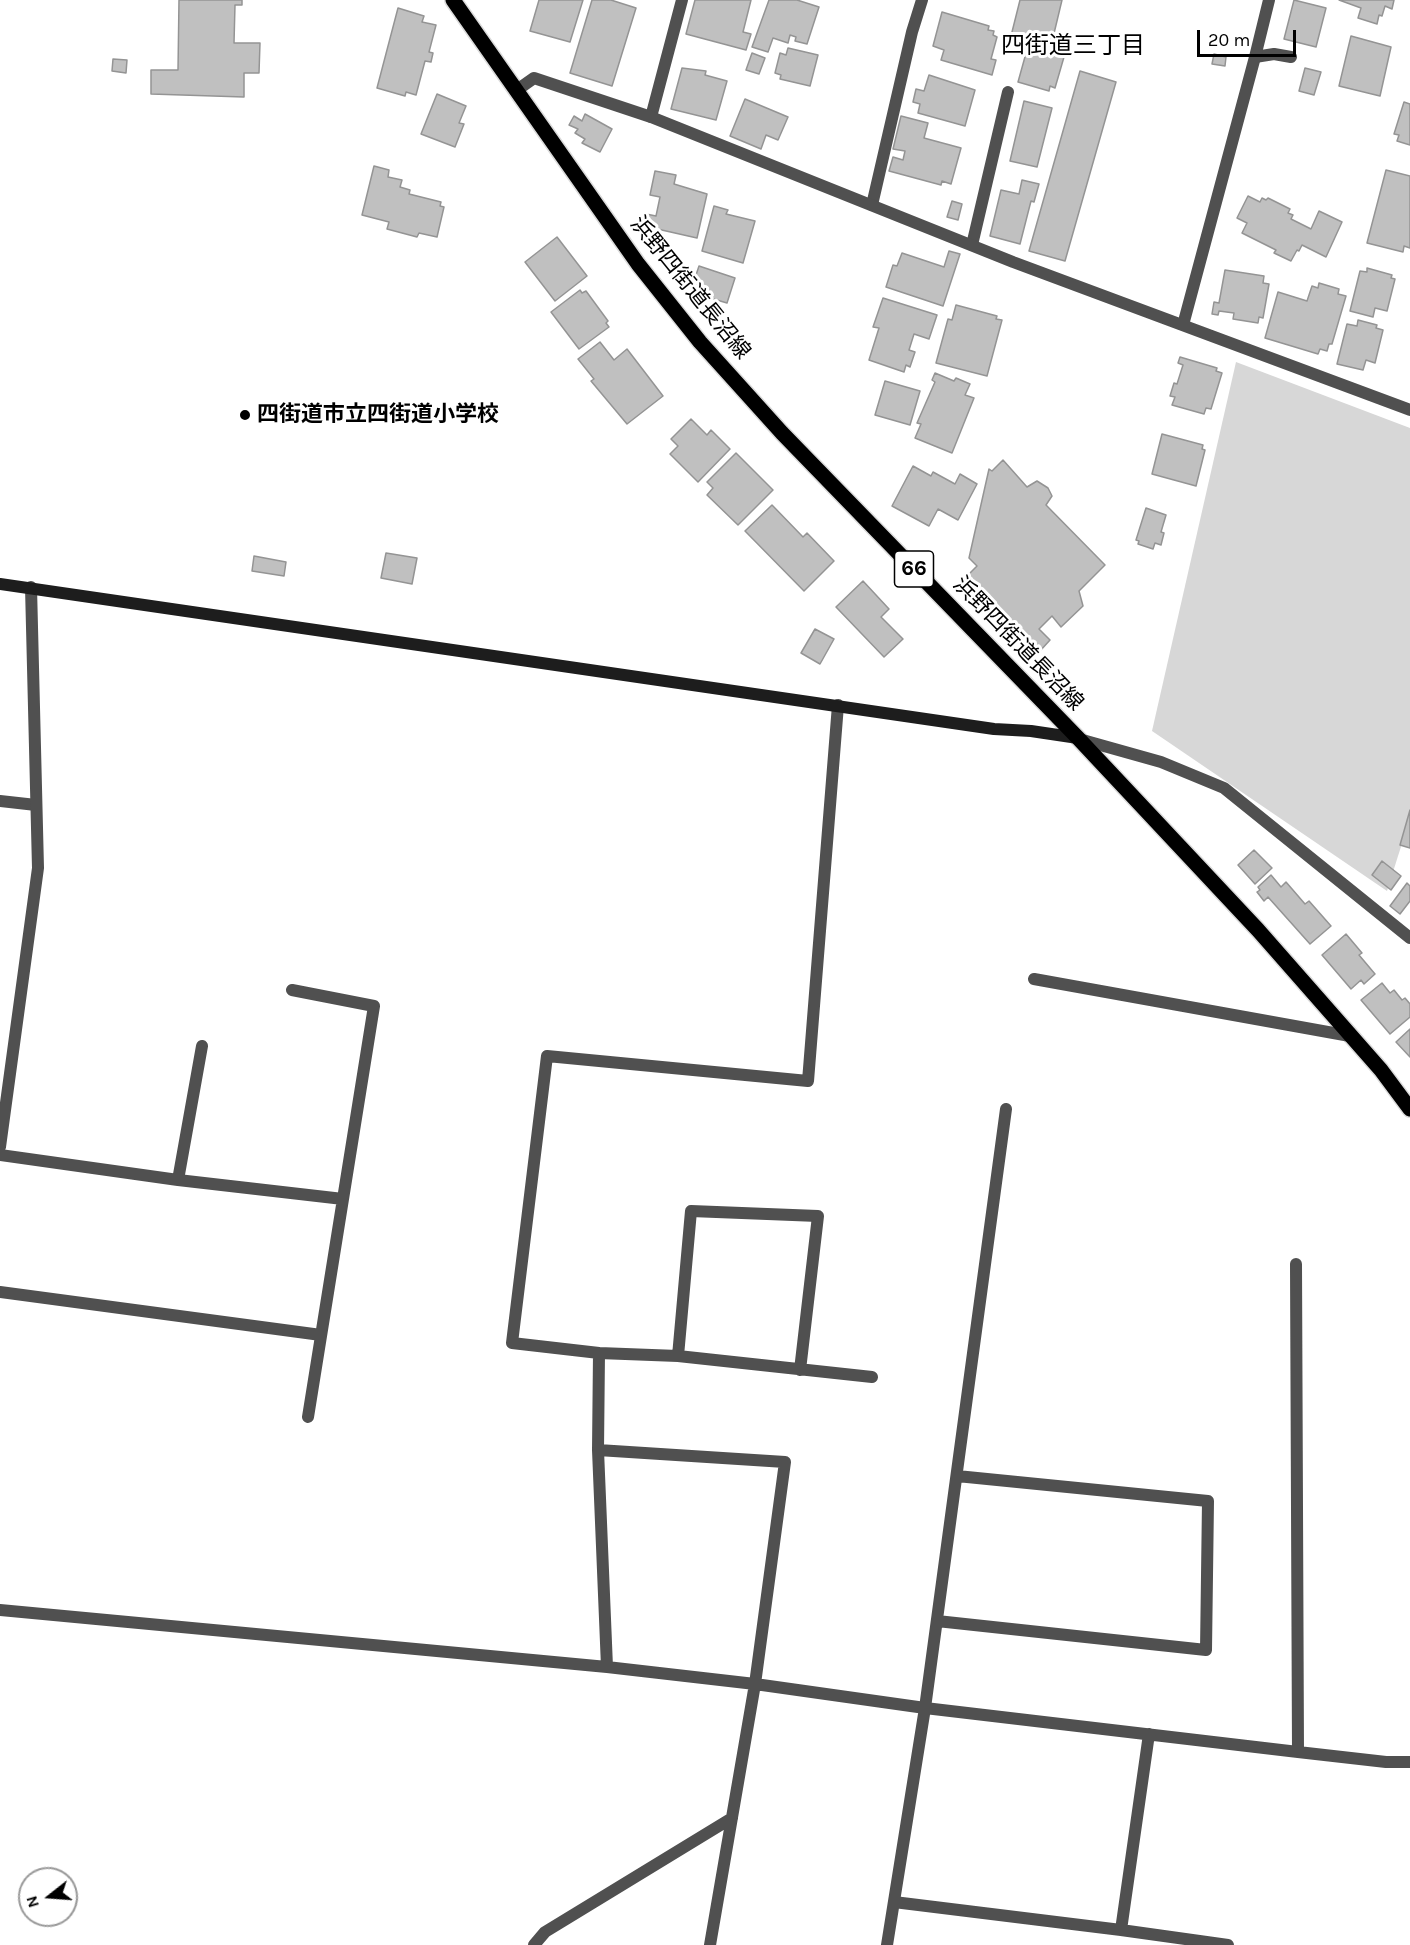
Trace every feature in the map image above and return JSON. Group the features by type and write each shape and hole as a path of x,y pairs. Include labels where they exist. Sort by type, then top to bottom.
{"main road":[{"name":"浜野四街道長沼線","path":"453,0 638,264 700,342 782,433 1078,738 1258,930 1381,1070 1410,1109"}],"street":[{"path":"651,117 682,0"},
{"path":"872,205 912,32 922,0"},
{"path":"1183,325 1269,0"},
{"path":"1255,57 1274,54 1291,57"},
{"path":"517,90 534,78 651,117 972,245 1410,410"},
{"path":"972,245 1008,92"},
{"path":"0,584 994,729 1078,738 1161,762 1224,788 1410,938"},
{"path":"0,1147 38,868 32,587"},
{"path":"838,705 808,1081 547,1056 512,1343 599,1353 678,1356 872,1377"},
{"path":"0,801 36,805"},
{"path":"1034,979 1350,1036"},
{"path":"292,990 374,1006 308,1417"},
{"path":"178,1180 202,1046"},
{"path":"887,1945 926,1708 1006,1109"},
{"path":"0,1155 178,1180 343,1199"},
{"path":"678,1356 690,1211 818,1216 800,1370"},
{"path":"1296,1264 1298,1752"},
{"path":"0,1292 321,1335"},
{"path":"599,1353 598,1450 607,1667"},
{"path":"598,1450 785,1462 755,1684 710,1945"},
{"path":"937,1621 1206,1650 1208,1501 957,1476"},
{"path":"0,1610 607,1667 755,1684 926,1708 1386,1762 1410,1762"},
{"path":"1121,1930 1149,1734"},
{"path":"534,1945 545,1932 732,1818"},
{"path":"894,1902 1228,1945"}],"shaded area":[{"path":"1236,362 1410,428 1410,818 1387,891 1152,731"}],"building":[{"path":"179,0 242,0 242,5 235,5 234,43 260,43 259,73 244,73 244,97 151,94 151,70 178,70"},
{"path":"539,0 583,0 570,42 530,31"},
{"path":"592,0 611,0 636,8 612,86 570,73"},
{"path":"695,0 751,0 743,32 751,34 746,50 686,34"},
{"path":"769,0 797,0 819,7 807,44 795,41 796,37 790,35 788,43 773,38 768,52 752,47"},
{"path":"1020,0 1062,0 1051,46 1011,36"},
{"path":"1294,0 1326,8 1316,47 1284,39"},
{"path":"1339,0 1394,0 1392,9 1385,6 1382,16 1379,15 1377,24 1358,18 1361,8"},
{"path":"398,8 424,16 422,22 436,25 429,52 433,53 431,62 425,61 416,95 406,92 405,96 377,88"},
{"path":"942,12 989,26 988,30 994,31 993,35 997,37 991,59 996,60 992,75 941,60 944,50 933,46"},
{"path":"1351,36 1391,47 1380,96 1339,86"},
{"path":"1028,46 1064,57 1055,88 1050,86 1049,91 1018,82"},
{"path":"788,48 818,55 810,86 780,79 781,75 775,73 780,53 786,55"},
{"path":"752,53 765,58 759,74 746,70"},
{"path":"1214,54 1226,57 1225,66 1212,64"},
{"path":"113,59 127,60 126,73 112,71"},
{"path":"682,68 706,71 705,75 727,81 716,120 671,109"},
{"path":"1305,68 1321,72 1314,95 1299,91"},
{"path":"1080,71 1116,82 1065,261 1029,251"},
{"path":"929,75 975,90 965,126 918,113 920,104 913,102 916,89 924,91"},
{"path":"437,94 466,106 459,123 464,124 455,147 421,134"},
{"path":"745,99 788,117 778,140 766,135 761,149 730,136"},
{"path":"1024,101 1052,108 1037,167 1010,161"},
{"path":"1404,102 1410,104 1410,145 1397,141 1399,135 1394,134"},
{"path":"585,114 612,129 600,152 582,143 585,139 575,133 578,129 569,125 574,116 582,121"},
{"path":"901,116 928,123 924,138 961,148 951,184 942,181 941,185 889,171 893,157 903,160 905,151 893,149"},
{"path":"374,166 389,170 388,177 402,180 400,187 410,190 409,194 441,202 440,206 444,207 437,237 419,233 417,237 387,229 389,222 362,215"},
{"path":"1386,170 1410,176 1410,248 1404,246 1403,252 1367,243"},
{"path":"655,171 676,175 674,184 707,194 697,238 644,226 646,214 656,216 660,197 650,195"},
{"path":"1022,180 1039,184 1034,202 1031,201 1020,244 990,236 1001,190 1019,194"},
{"path":"1248,196 1260,202 1262,198 1266,200 1268,198 1290,209 1288,213 1293,215 1291,219 1311,229 1319,211 1342,222 1326,257 1302,245 1291,261 1274,253 1276,250 1242,233 1247,223 1237,218"},
{"path":"952,201 962,204 958,220 947,217"},
{"path":"714,206 728,210 726,214 755,221 743,263 702,251"},
{"path":"557,237 587,276 555,301 525,262"},
{"path":"949,251 960,254 943,306 886,287 893,265 897,266 902,253 944,267"},
{"path":"699,266 735,278 727,303 700,295 703,286 693,284"},
{"path":"1367,268 1392,275 1391,278 1395,279 1387,311 1375,308 1373,317 1350,311 1360,271 1367,272"},
{"path":"1225,270 1264,276 1263,283 1269,284 1263,318 1259,317 1258,323 1233,319 1234,313 1219,311 1218,315 1212,314 1214,302 1219,303"},
{"path":"1319,283 1339,289 1338,294 1346,296 1332,344 1329,344 1327,351 1320,349 1318,354 1265,338 1278,292 1307,301 1312,286 1318,288"},
{"path":"580,290 582,293 586,291 608,321 606,323 609,327 579,349 551,312"},
{"path":"883,298 937,315 929,339 914,334 909,350 915,352 910,367 906,365 904,372 869,360 879,328 873,327"},
{"path":"956,305 997,316 996,319 1002,320 987,376 936,363 948,319 952,320"},
{"path":"1358,320 1377,325 1376,328 1383,330 1375,363 1366,360 1363,370 1337,364 1347,324 1357,326"},
{"path":"600,342 614,360 627,349 663,396 627,424 591,381 594,379 578,359"},
{"path":"1180,357 1217,368 1216,371 1222,373 1211,409 1206,408 1204,414 1172,405 1175,397 1170,396 1174,383 1177,384 1183,365 1178,363"},
{"path":"935,373 954,381 956,378 970,384 965,395 974,398 952,453 915,438 921,424 917,423 935,382 932,380"},
{"path":"885,381 920,391 910,425 875,415"},
{"path":"691,419 707,435 711,430 730,449 698,482 670,454 678,446 671,439"},
{"path":"1162,434 1203,445 1202,449 1205,450 1196,486 1152,474"},
{"path":"736,453 773,490 738,525 707,495 713,488 707,482"},
{"path":"1003,460 1027,487 1037,481 1048,488 1052,496 1046,505 1105,565 1079,591 1083,606 1061,627 1052,616 1039,629 1050,640 1040,651 967,576 977,566 969,558 989,469 992,471"},
{"path":"913,466 931,476 933,472 955,484 960,474 977,484 958,520 938,509 929,526 892,506"},
{"path":"772,505 803,537 807,533 834,561 804,591 745,531"},
{"path":"1146,508 1166,515 1161,532 1164,533 1161,545 1155,543 1153,549 1138,544 1139,541 1136,540"},
{"path":"386,553 417,558 412,584 381,578"},
{"path":"254,556 286,562 284,576 252,571"},
{"path":"863,581 889,609 881,617 903,639 884,657 836,607"},
{"path":"815,629 834,639 820,664 801,653"},
{"path":"1410,810 1410,848 1400,845"},
{"path":"1254,850 1272,868 1255,884 1238,865"},
{"path":"1382,861 1401,876 1391,890 1372,875"},
{"path":"1271,875 1281,887 1286,882 1305,904 1309,901 1331,926 1310,944 1268,897 1264,901 1257,892 1260,890 1258,887"},
{"path":"1407,883 1410,886 1410,901 1400,914 1390,906"},
{"path":"1346,934 1362,953 1359,955 1375,974 1364,984 1361,980 1351,989 1322,955"},
{"path":"1382,983 1390,993 1394,990 1402,1000 1405,998 1410,1004 1410,1017 1390,1034 1361,1000"},
{"path":"1410,1029 1410,1057 1396,1042"}],"place":[{"name":"四街道市立四街道小学校","path":"245,415"}],"district":[{"name":"四街道三丁目","path":"1073,46"}]}
